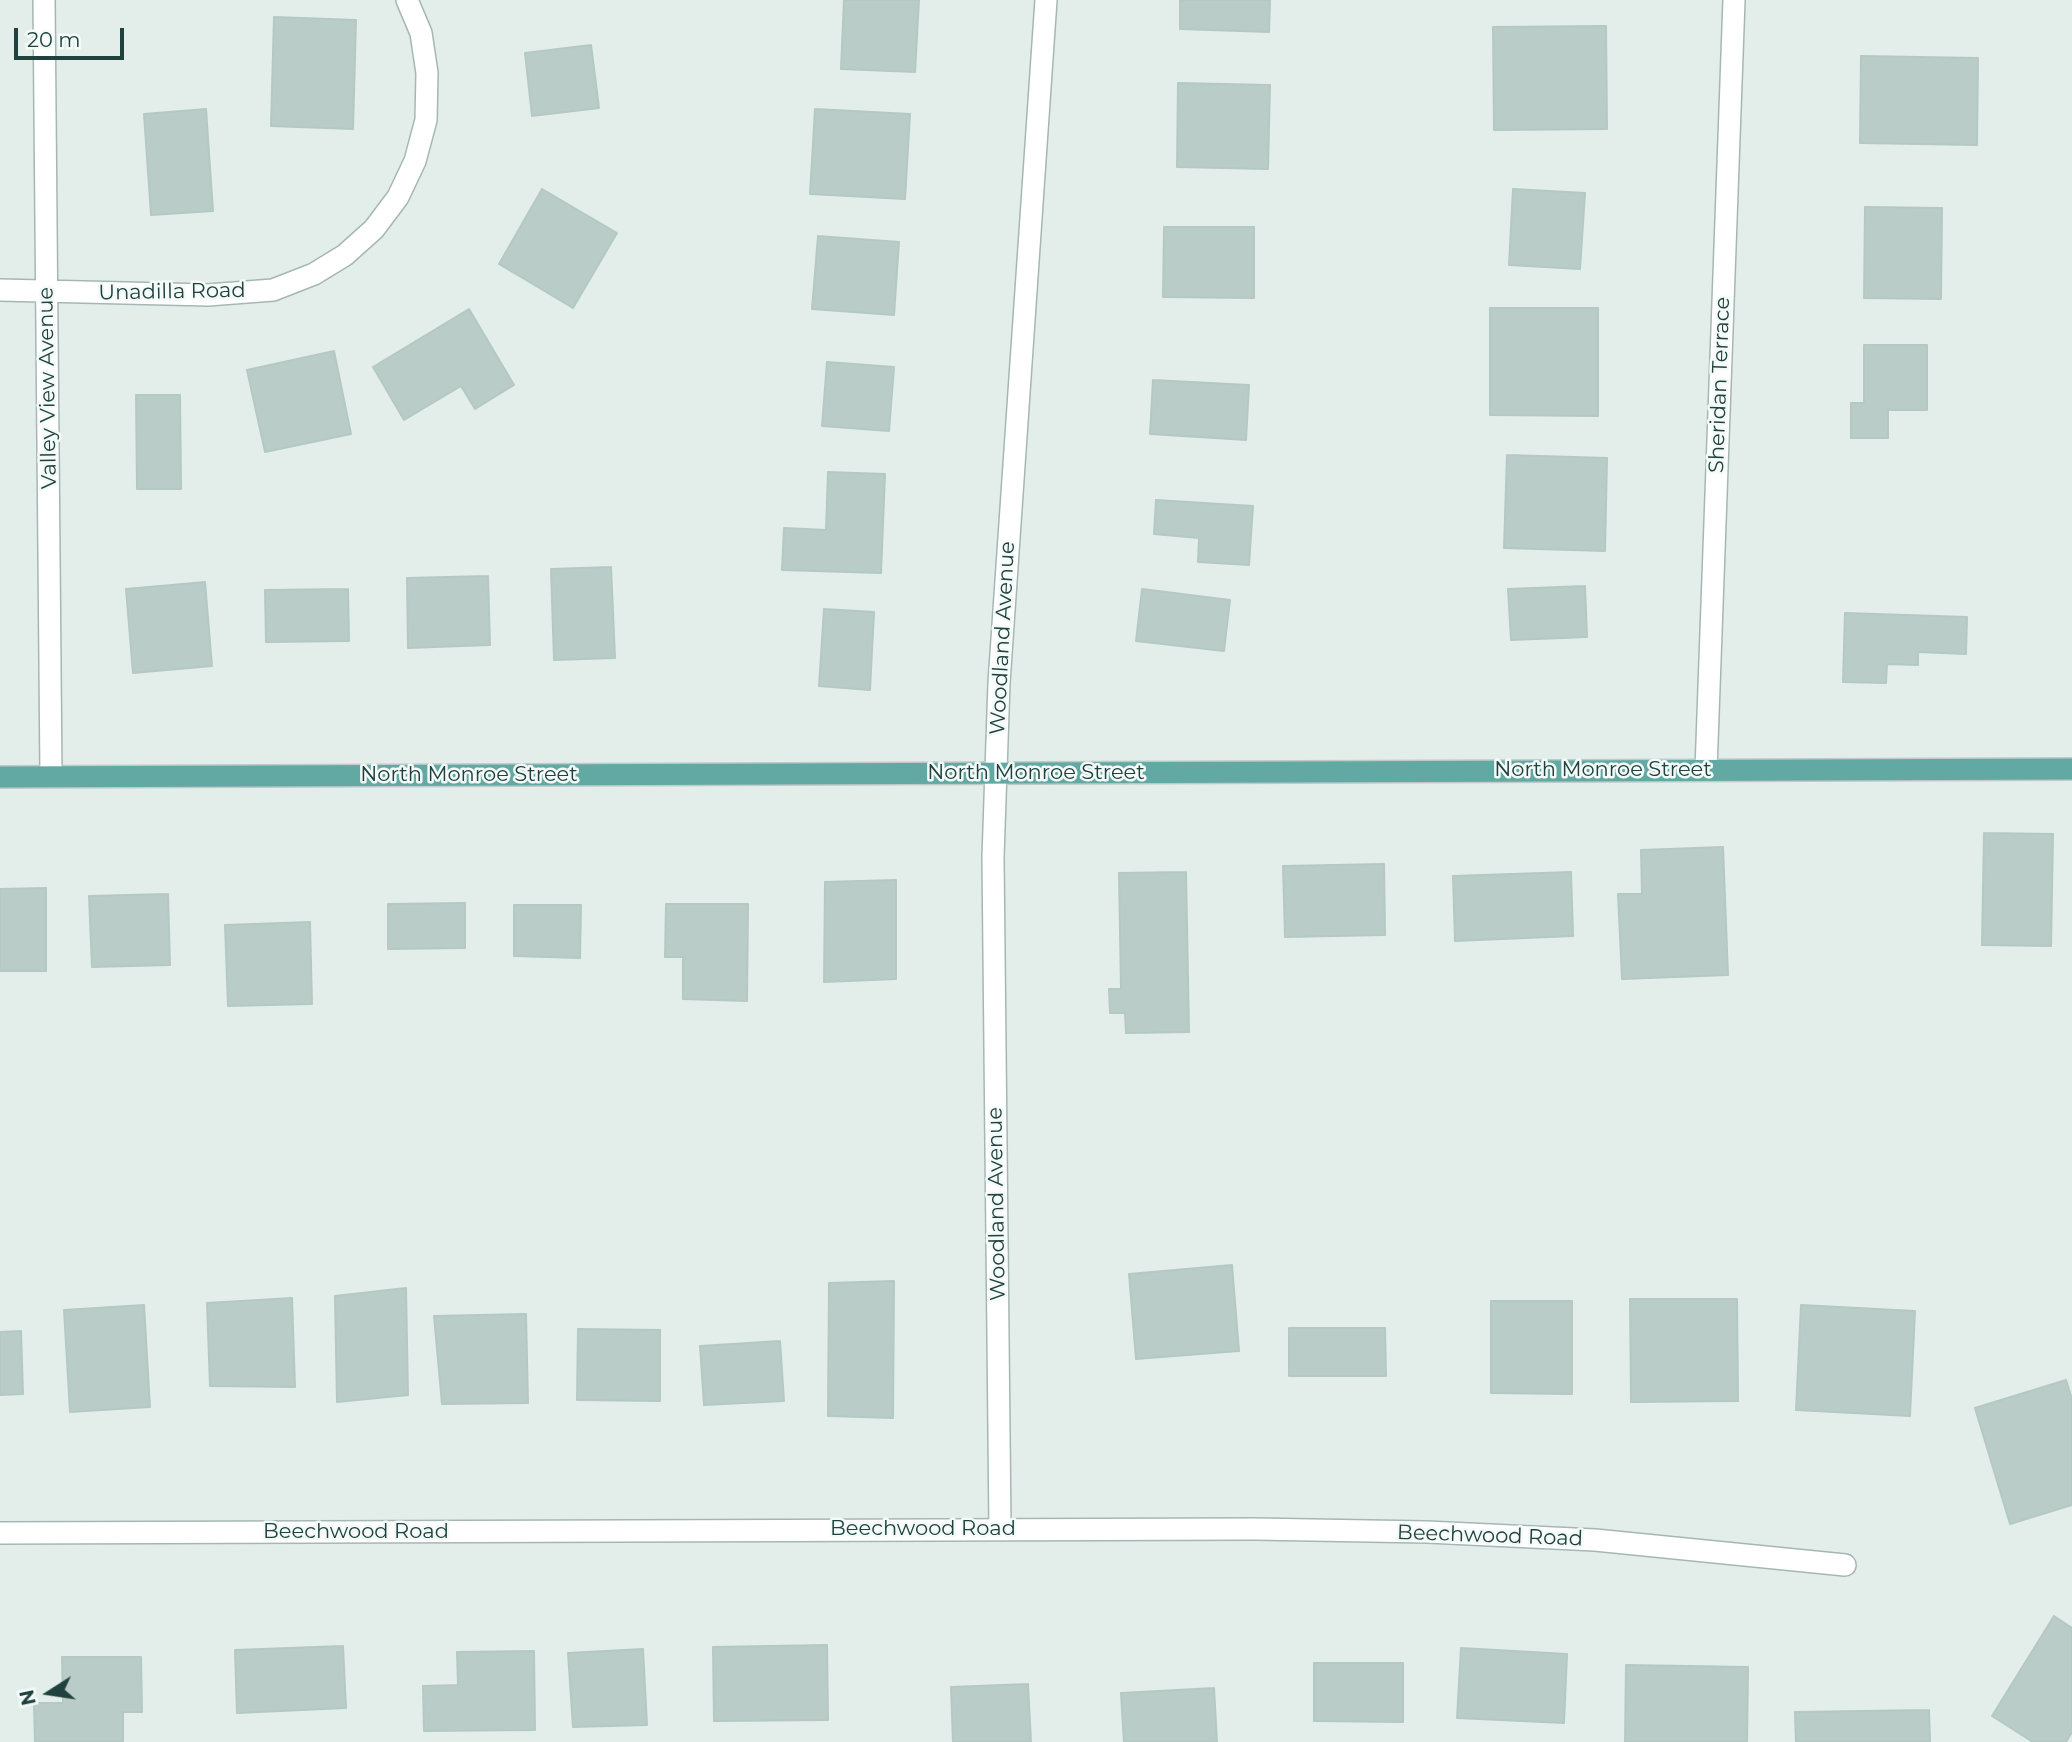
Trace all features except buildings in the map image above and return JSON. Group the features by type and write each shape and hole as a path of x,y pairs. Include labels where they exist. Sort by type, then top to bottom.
{"main road":[{"name":"North Monroe Street","path":"0,777 2072,769"}],"street":[{"name":"Valley View Avenue","path":"44,0 51,776"},
{"name":"Unadilla Road","path":"0,290 208,295 273,290 314,274 345,256 374,229 398,198 415,162 426,120 427,73 421,33 408,0"},
{"name":"Woodland Avenue","path":"1000,1529 993,857 999,683 1046,0"},
{"name":"Sheridan Terrace","path":"1706,770 1734,0"},
{"name":"Beechwood Road","path":"0,1534 1254,1529 1595,1540 1845,1565"}]}
